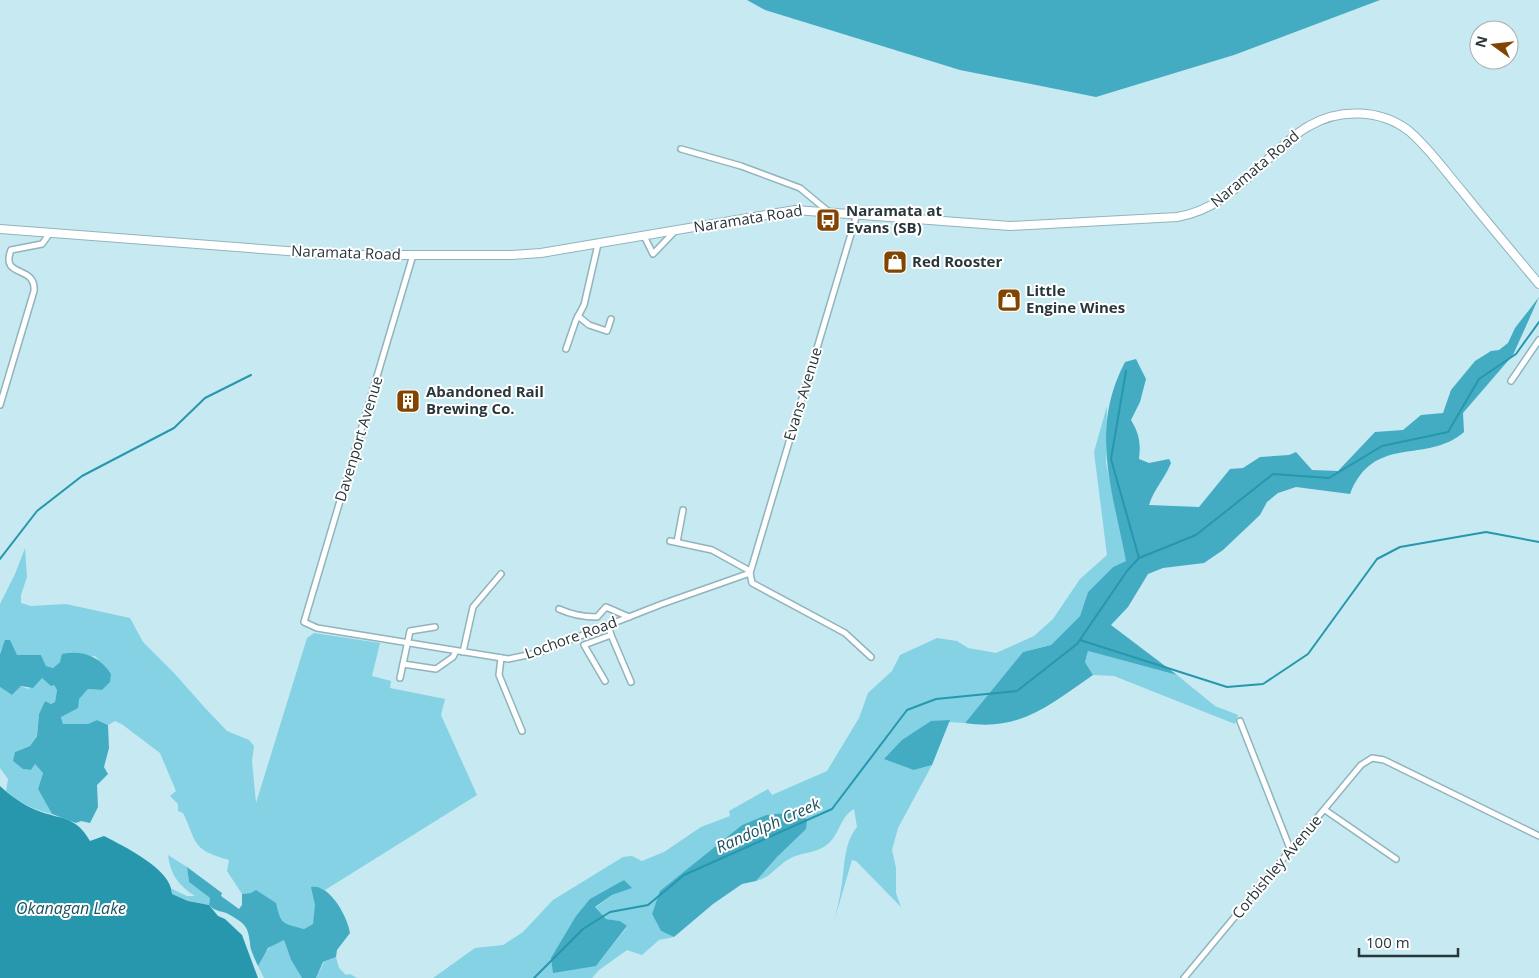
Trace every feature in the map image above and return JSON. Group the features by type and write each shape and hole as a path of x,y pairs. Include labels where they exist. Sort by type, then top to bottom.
{"main road":[{"name":"Naramata Road","path":"0,229 340,255 528,255 795,210 1026,226 1194,214 1206,210 1225,197 1308,126 1334,116 1369,114 1401,125 1419,140 1539,284"}],"street":[{"path":"681,149 741,166 800,188 830,212"},
{"name":"Evans Avenue","path":"750,572 857,214"},
{"path":"644,236 653,254 675,230"},
{"path":"0,404 34,291 35,282 31,276 14,271 9,264 8,256 11,250 18,247 42,244 50,233"},
{"path":"566,349 584,305 598,244"},
{"name":"Davenport Avenue","path":"304,622 413,255"},
{"path":"578,316 589,325 607,332 611,319"},
{"path":"1511,382 1539,340"},
{"path":"677,542 683,510"},
{"path":"670,541 712,550 750,572 752,583 845,633 871,657"},
{"name":"Lochore Road","path":"304,622 317,628 508,659 537,653 750,572"},
{"path":"463,652 473,607 502,574"},
{"path":"559,609 575,616 597,617 606,607 629,617"},
{"path":"608,626 631,682"},
{"path":"400,678 410,631 435,627"},
{"path":"605,681 584,646 611,635"},
{"path":"403,664 436,669 453,657 456,651"},
{"path":"501,658 499,675 522,731"},
{"path":"1240,721 1291,851"},
{"name":"Corbishley Avenue","path":"1184,978 1361,766 1372,758 1384,760 1539,836"},
{"path":"1325,810 1396,859"}],"shaded area":[{"path":"747,0 1380,0 1234,55 1096,97 960,70 765,10"},
{"path":"1539,297 1513,355 1463,413 1464,432 1449,442 1434,447 1387,456 1373,463 1360,475 1350,494 1296,487 1278,493 1267,502 1260,515 1223,550 1204,563 1163,568 1148,574 1128,607 1111,625 1177,675 1088,651 1085,662 1093,675 1049,705 1019,719 1002,723 985,725 965,723 1023,652 1051,645 1080,616 1088,592 1113,567 1126,561 1110,485 1106,436 1108,412 1114,387 1125,362 1136,359 1146,379 1140,402 1131,420 1139,438 1139,459 1149,463 1169,459 1171,463 1149,505 1199,507 1230,469 1243,468 1260,457 1289,455 1296,452 1312,470 1338,471 1375,432 1403,430 1421,415 1443,413 1451,390 1475,361 1491,351 1499,350 1508,343 1515,328"},
{"path":"1107,406 1106,463 1127,561 1113,567 1088,592 1080,616 1051,645 1023,652 965,723 931,721 914,770 932,765 898,828 892,850 896,868 896,893 901,907 856,861 852,860 833,925 847,846 857,827 854,809 843,820 830,842 821,849 791,858 766,877 756,881 778,856 794,812 766,815 742,825 661,891 652,914 661,931 674,937 659,940 642,955 627,950 599,970 592,978 433,978 475,948 503,945 523,932 553,900 623,857 632,856 642,861 664,852 701,827 730,816 729,811 768,789 772,795 827,771 859,718 868,693 892,671 900,655 937,638 957,641 968,648 996,653 1034,636 1053,619 1080,579 1107,555 1094,452","holes":["624,880 631,888 612,895 595,908 606,919 620,921 627,927 596,966 568,933 576,916"]},
{"path":"25,548 27,577 21,595 21,603 31,606 66,604 130,618 143,642 227,731 249,740 254,746 252,761 256,803 307,638 314,633 380,643 372,676 391,681 390,688 445,699 441,715 477,795 325,890 320,888 313,924 304,929 283,924 251,893 242,894 227,871 229,860 208,852 197,844 183,813 178,811 178,804 170,796 176,791 160,753 115,721 108,725 97,720 88,724 63,724 61,716 88,689 102,690 111,674 95,656 60,662 53,668 46,666 41,655 17,655 1,649 0,654 0,604"},
{"path":"5,640 10,640 17,655 41,655 46,666 53,668 60,662 62,654 77,653 96,659 111,674 110,682 102,690 88,689 79,699 78,708 61,717 63,724 88,724 97,720 108,725 109,748 104,767 108,774 97,785 98,807 90,823 81,821 76,823 52,814 38,789 43,773 35,764 31,770 23,769 13,761 15,752 30,746 37,736 39,714 45,701 51,704 55,702 57,690 54,685 51,686 42,678 33,688 21,686 12,695 0,687 0,654"},
{"path":"1088,651 1177,675 1215,706 1238,715 1235,724 1114,676 1093,675 1085,662"},
{"path":"42,678 54,685 57,690 55,702 51,704 45,701 39,714 37,735 30,746 15,752 23,769 31,770 35,764 43,773 38,789 52,814 28,806 6,791 8,779 0,768 0,687 12,695 21,686 28,689"},
{"path":"950,720 932,765 914,770 884,759 902,740 931,721"},
{"path":"794,812 807,819 806,829 756,881 742,884 713,904 674,937 661,931 652,914 660,891 742,825 766,815"},
{"path":"168,855 187,867 189,882 210,898 209,905 188,901 172,894 172,889 187,896 195,896 176,879"},
{"path":"187,867 222,893 221,896 239,909 242,905 242,894 251,893 256,890 276,903 279,916 284,922 304,929 313,924 315,905 311,887 318,887 325,890 337,903 346,919 350,933 337,950 336,957 323,962 316,978 302,978 291,960 284,940 268,948 258,966 245,926 227,913 214,909 209,905 210,898 189,882"},
{"path":"624,880 632,888 612,895 595,907 606,919 620,921 627,926 596,966 553,973 551,958 576,916 590,899"},
{"path":"284,940 291,960 302,978 264,978 258,966 262,957 271,947"},
{"path":"336,957 339,968 346,975 350,974 357,978 316,978 324,962"}],"water":[{"name":"Okanagan Lake","path":"0,786 17,800 31,808 73,822 90,841 104,836 134,852 164,876 170,885 172,894 188,901 209,905 218,916 225,919 242,935 258,978 0,978"}],"waterway":[{"name":"Randolph Creek","path":"534,978 583,929 610,912 648,905 684,875 832,809 907,710 936,699 1017,691 1077,644 1127,571 1139,558 1196,535 1273,474 1329,478 1382,446 1448,432 1479,379 1516,354 1539,322"},
{"path":"1126,371 1111,459 1139,558"},
{"path":"0,559 37,511 82,476 174,428 205,398 251,375"},
{"path":"1080,640 1227,687 1263,684 1308,654 1377,559 1400,547 1486,532 1539,542"}],"place":[{"name":"Naramata at Evans (SB)","path":"828,220"},
{"name":"Red Rooster","path":"895,262"},
{"name":"Little Engine Wines","path":"1009,300"},
{"name":"Abandoned Rail Brewing Co.","path":"408,401"}]}
